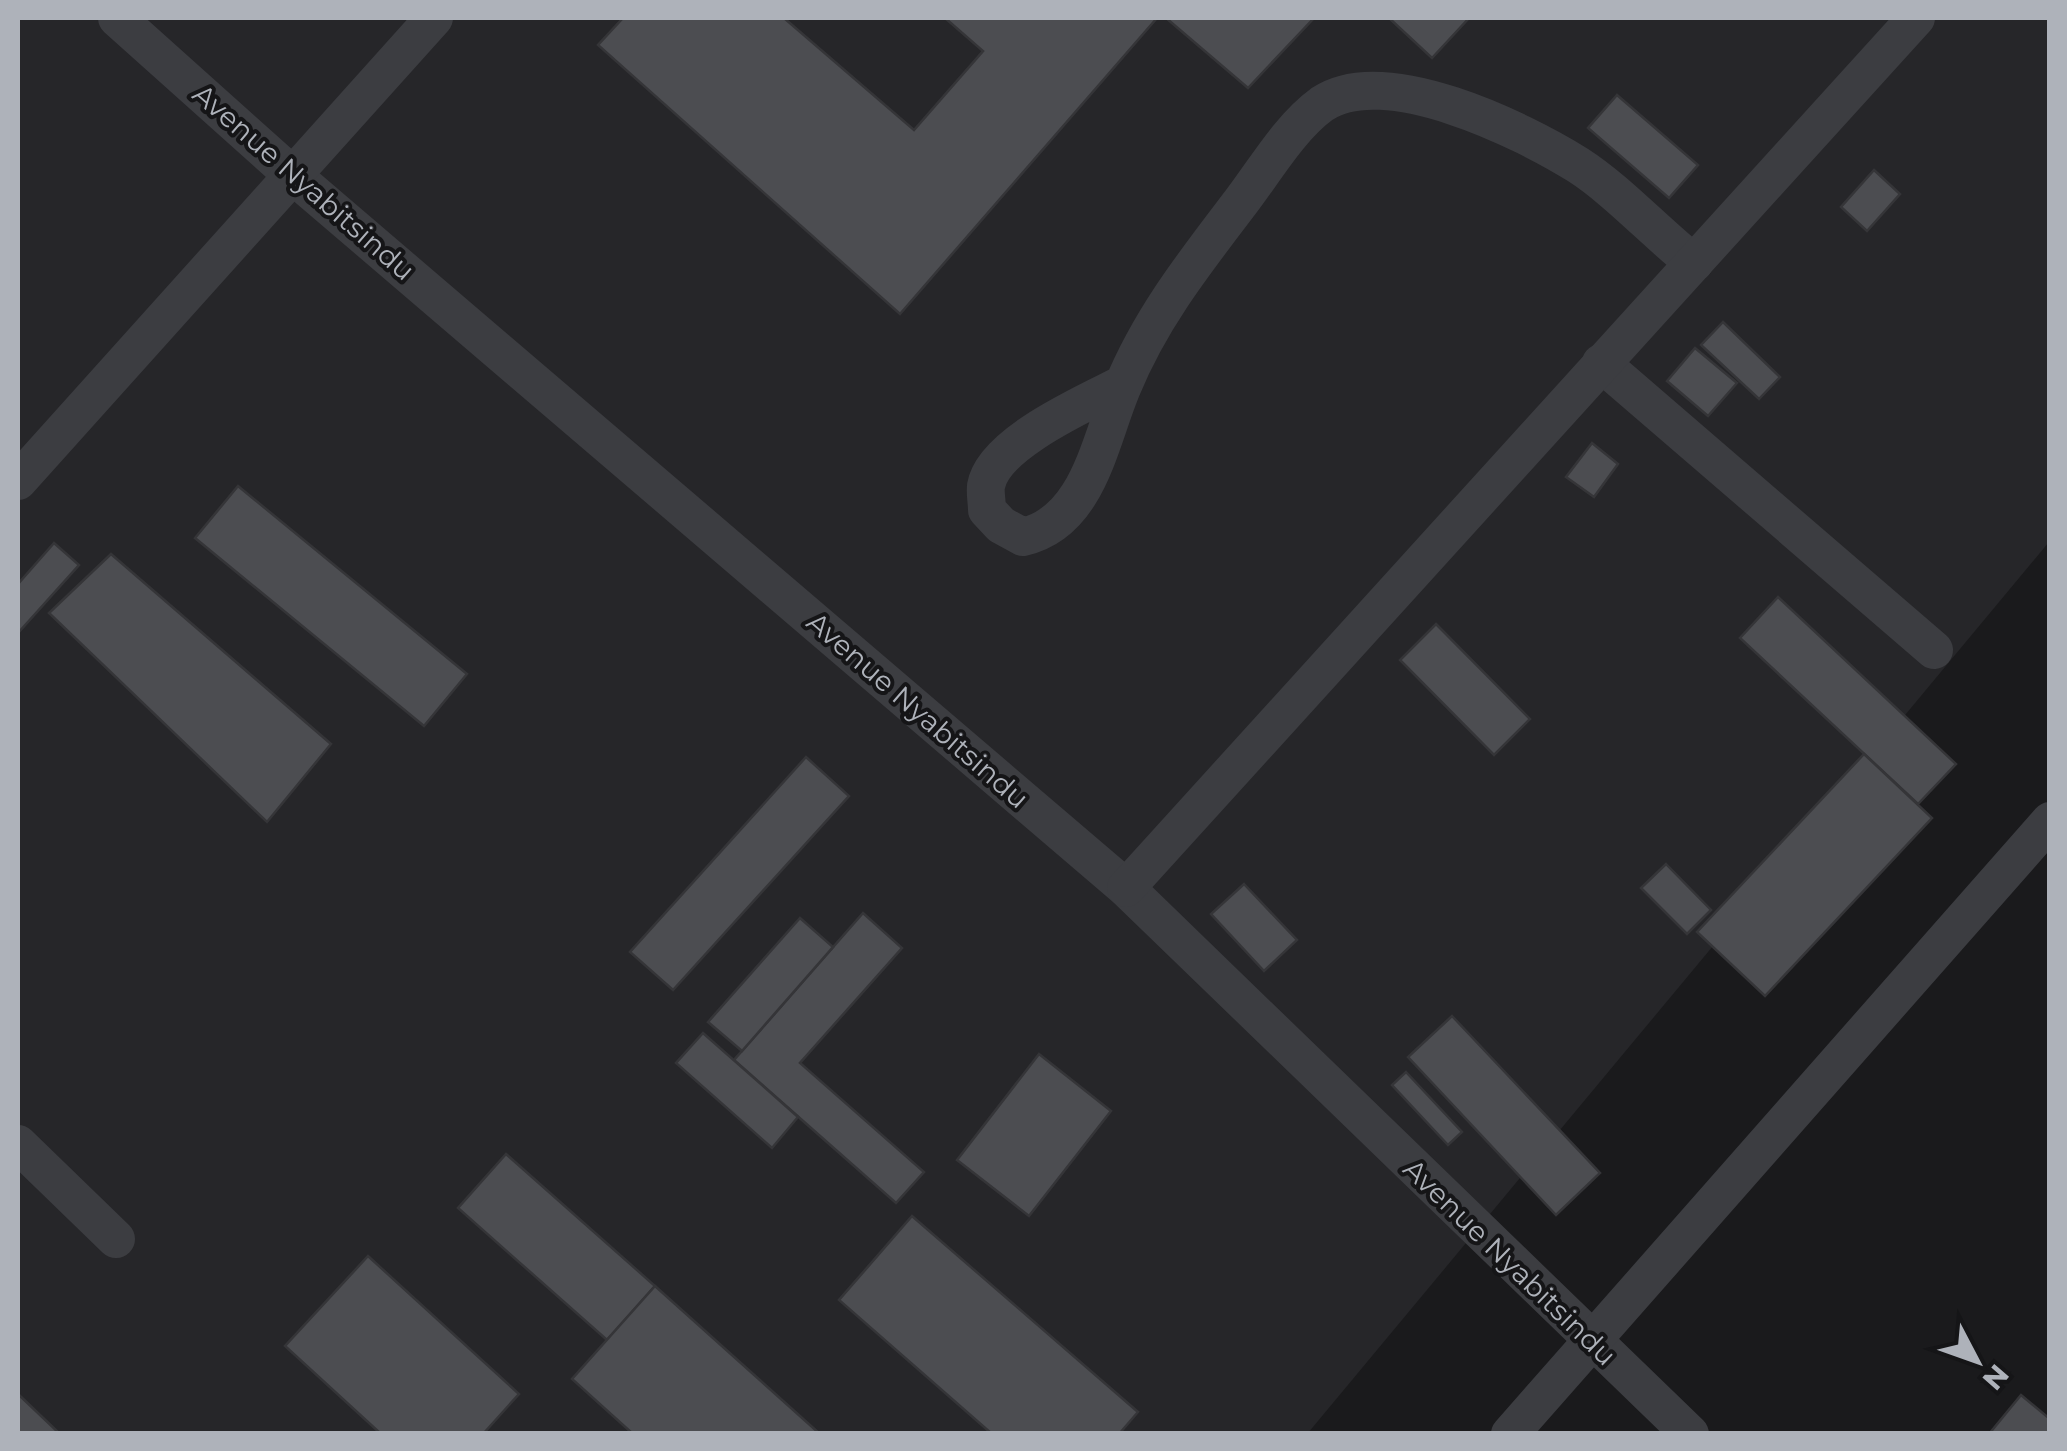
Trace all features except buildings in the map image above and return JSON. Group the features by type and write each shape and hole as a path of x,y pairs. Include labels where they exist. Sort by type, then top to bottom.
{"street":[{"name":"Avenue Nyabitsindu","path":"117,18 290,172 1126,888 1690,1434"},
{"path":"18,481 290,172 434,18"},
{"path":"1126,888 1916,18"},
{"path":"1124,384 1168,298 1287,142 1323,104 1358,90 1423,97 1504,126 1580,166 1694,262"},
{"path":"1601,363 1934,650"},
{"path":"1510,1434 2050,821"},
{"path":"18,1144 116,1239"}],"shaded area":[{"path":"18,18 2049,18 2049,542 1308,1433 18,1433"}]}
